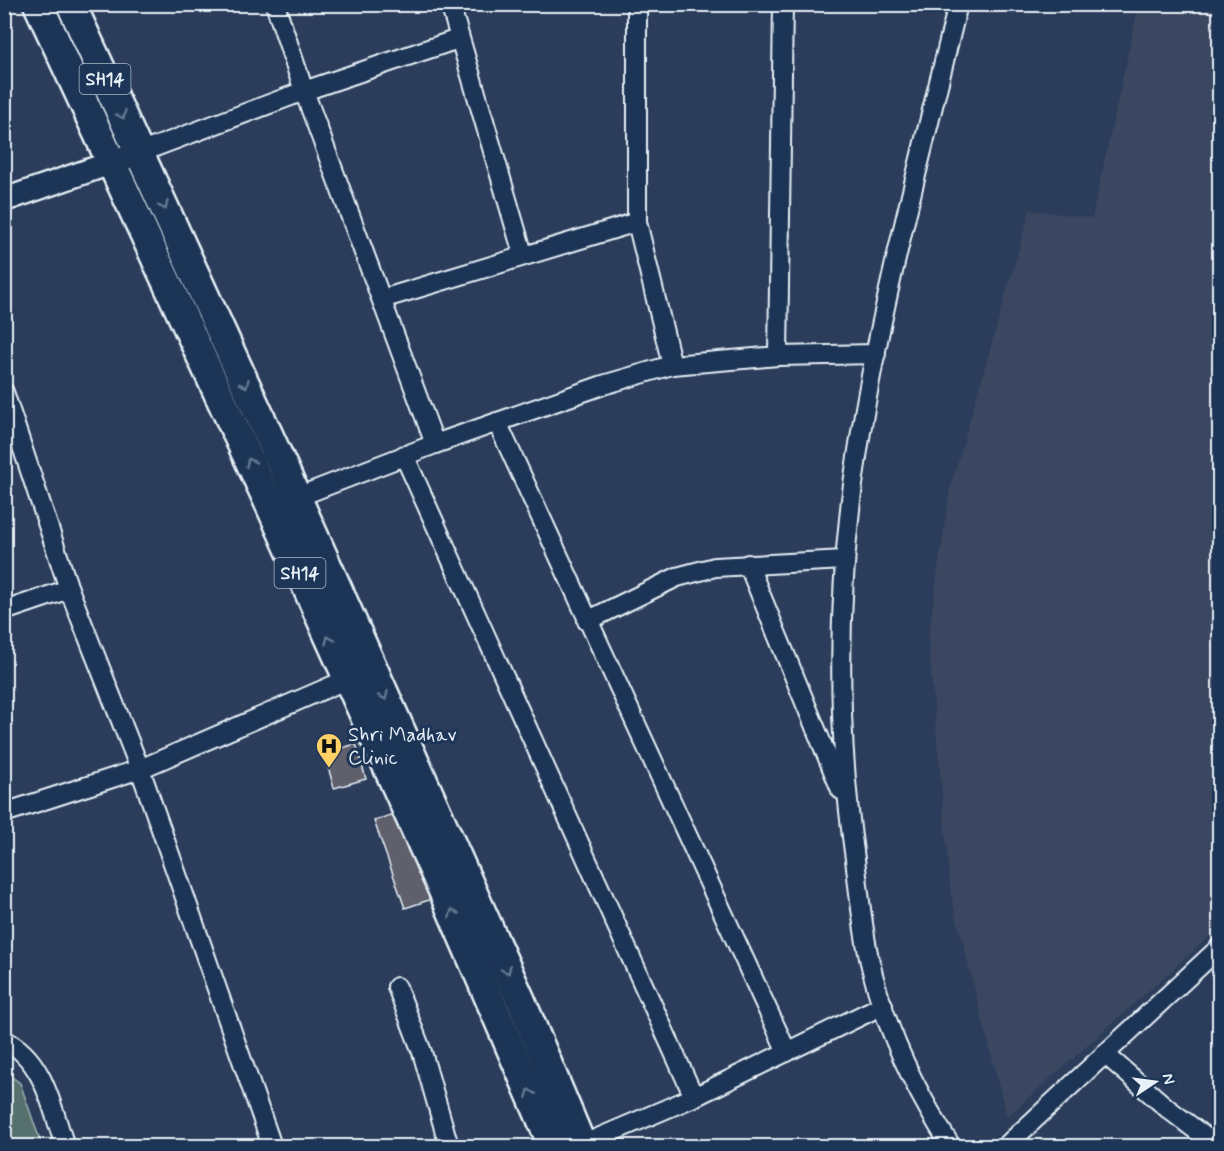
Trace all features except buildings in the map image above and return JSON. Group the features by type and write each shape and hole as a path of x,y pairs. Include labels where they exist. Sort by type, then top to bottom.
{"main road":[{"name":"SH14","path":"38,4 113,163 284,502"},
{"name":"SH14","path":"71,4 140,153 284,502 359,674 398,760 521,1000 581,1146"},
{"name":"SH14","path":"398,760 441,886 553,1146"}],"street":[{"path":"275,4 304,91 435,444"},
{"path":"450,4 458,39 523,254"},
{"path":"638,4 637,222 672,365"},
{"path":"778,356 783,4"},
{"path":"951,1146 925,1106 901,1056 869,958 847,804 841,665 845,560 852,499 876,354 958,4"},
{"path":"4,200 113,163 304,91 458,39"},
{"path":"382,299 523,254 637,222"},
{"path":"284,502 404,455 497,422 672,365 778,356 876,354"},
{"path":"4,392 69,588 140,769 272,1146"},
{"path":"497,422 787,1052"},
{"path":"404,455 694,1097"},
{"path":"587,621 677,577 715,567 845,560"},
{"path":"748,564 847,804"},
{"path":"4,611 69,588"},
{"path":"4,813 140,769 359,674"},
{"path":"1006,1146 1220,947"},
{"path":"397,987 422,1052 449,1146"},
{"path":"581,1146 694,1097 883,1005"},
{"path":"4,1040 19,1047 39,1072 65,1146"},
{"path":"1106,1055 1167,1108 1217,1146"}],"shaded area":[{"path":"1139,4 1219,5 1219,928 1007,1117 951,896 928,638 950,489 1030,210 1092,218"}],"green space":[{"path":"5,1072 20,1083 42,1146 5,1146"}],"place":[{"name":"Shri Madhav Clinic","path":"329,769"}]}
